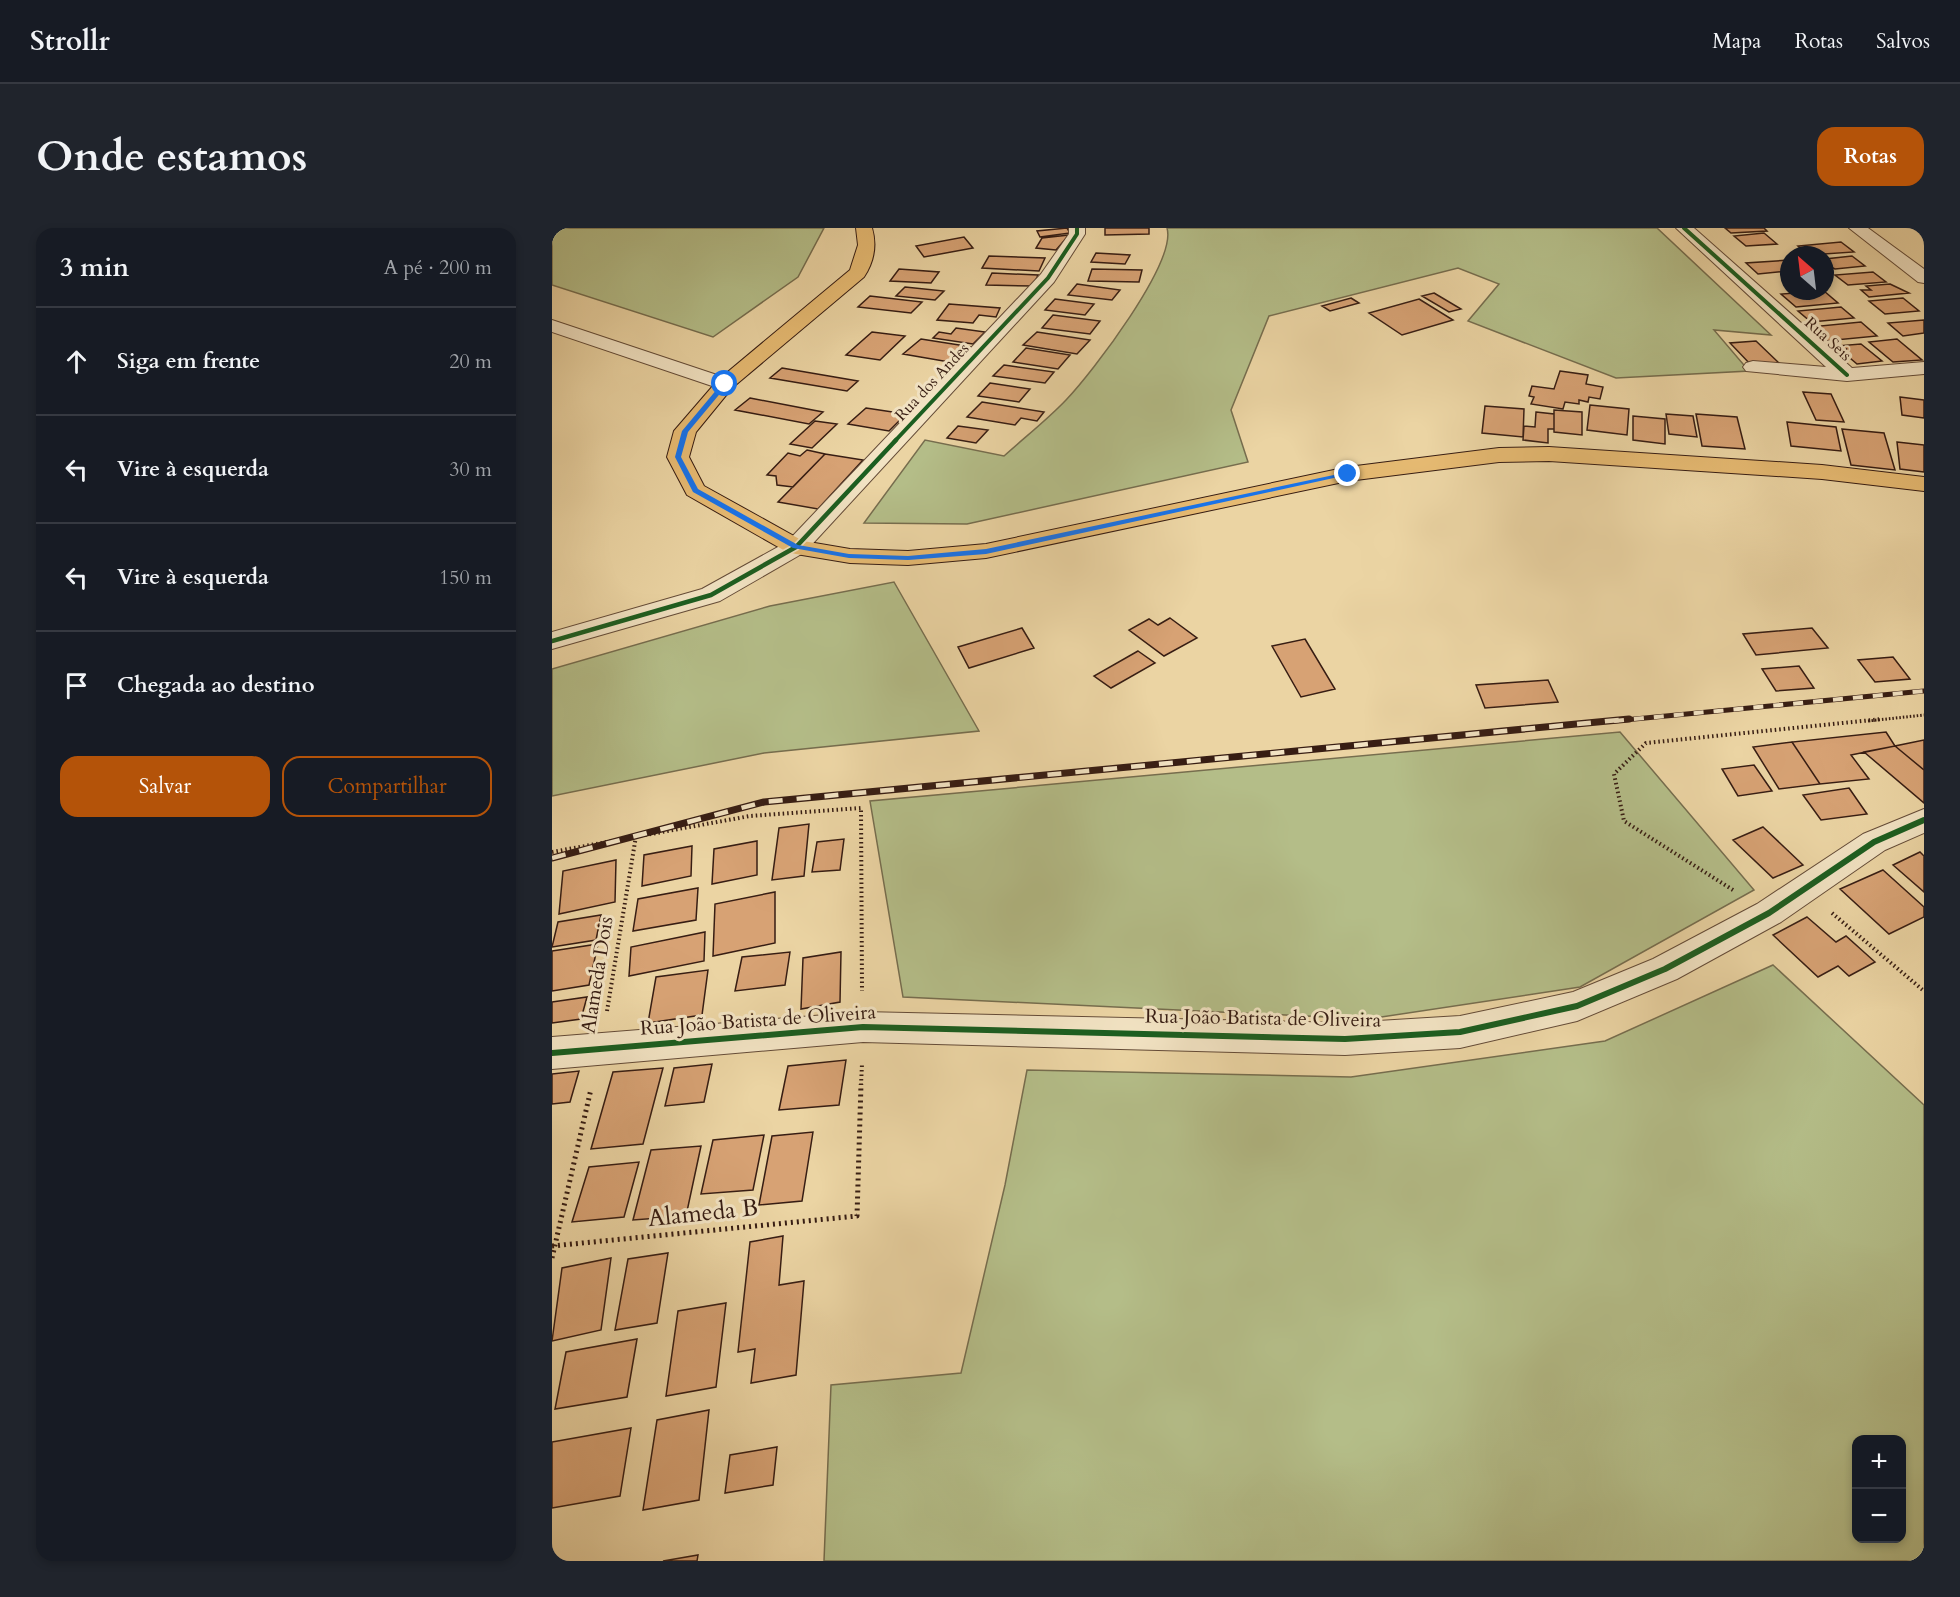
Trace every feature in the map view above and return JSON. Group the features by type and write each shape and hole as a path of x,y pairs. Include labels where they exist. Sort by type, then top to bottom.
{"main road":[{"path":"864,228 868,239 867,252 858,273 725,384 685,431 678,457 695,490 796,547 849,556 908,558 986,551 1348,474 1499,455 1550,454 1810,471 1924,484"}],"street":[{"name":"Rua dos Andes","path":"552,641 711,595 796,547 1048,278 1077,234 1077,228"},
{"name":"Rua Seis","path":"1684,228 1847,375"},
{"path":"1857,228 1924,278"},
{"path":"552,326 725,384"},
{"path":"1753,367 1847,375 1924,368"},
{"name":"Rua João Batista de Oliveira","path":"552,1053 863,1027 1345,1039 1460,1032 1576,1006 1665,969 1769,913 1874,842 1924,820"}],"path":[{"path":"1769,913 1624,821 1614,774 1647,743 1924,714"},
{"path":"552,852 750,816 861,808"},
{"path":"1804,889 1924,991"}],"green space":[{"path":"552,228 824,228 798,277 713,337 552,285"},
{"path":"1167,228 1657,228 1771,335 1714,330 1749,371 1616,378 1468,321 1499,284 1458,268 1269,316 1231,410 1248,462 967,524 864,523 925,440 1004,456 1059,407 1094,367 1130,317 1159,265 1167,244"},
{"path":"894,582 979,731 764,753 552,796 552,669 770,606"},
{"path":"1620,732 1754,890 1580,987 1368,1019 903,997 870,801"},
{"path":"1773,965 1924,1105 1924,1561 824,1561 831,1385 961,1373 1005,1185 1027,1070 1351,1077 1605,1041"}],"building":[{"path":"1067,228 1070,233 1040,237 1037,231"},
{"path":"1105,228 1149,228 1149,234 1105,235"},
{"path":"1725,228 1764,228 1767,231 1731,233"},
{"path":"1764,233 1777,244 1746,246 1734,236"},
{"path":"1069,235 1056,250 1036,248 1042,238"},
{"path":"964,237 973,248 924,257 916,246"},
{"path":"1841,242 1854,252 1834,253 1834,246 1798,246"},
{"path":"1096,253 1130,255 1125,264 1091,262"},
{"path":"989,256 1045,258 1039,271 982,268"},
{"path":"1852,256 1865,266 1835,269 1834,258"},
{"path":"1780,261 1780,272 1758,274 1746,263"},
{"path":"899,269 939,272 931,283 890,281"},
{"path":"1092,269 1142,270 1139,282 1088,281"},
{"path":"1873,272 1886,282 1848,285 1835,275"},
{"path":"992,273 1038,275 1033,286 986,285"},
{"path":"1077,284 1120,290 1112,300 1068,295"},
{"path":"1890,284 1909,293 1869,297 1861,290 1871,290 1866,286"},
{"path":"905,287 944,291 935,300 896,296"},
{"path":"1434,293 1461,309 1449,312 1422,296"},
{"path":"870,296 922,302 911,313 858,307"},
{"path":"1351,298 1359,303 1330,311 1322,306"},
{"path":"1903,298 1919,311 1885,314 1869,301"},
{"path":"1055,299 1094,304 1085,315 1045,310"},
{"path":"1419,299 1453,320 1402,335 1369,313"},
{"path":"1788,300 1834,300 1838,303 1796,307"},
{"path":"949,304 1000,308 996,317 979,315 973,323 937,320"},
{"path":"1841,307 1854,318 1811,322 1798,311"},
{"path":"1053,315 1100,321 1090,334 1042,328"},
{"path":"1924,320 1924,333 1903,336 1888,323"},
{"path":"1861,322 1877,336 1825,341 1810,327"},
{"path":"956,328 985,332 973,344 933,338 939,332 951,334"},
{"path":"872,332 905,336 880,360 846,355"},
{"path":"1037,332 1090,340 1077,354 1023,345"},
{"path":"921,339 972,347 955,363 903,354"},
{"path":"1897,339 1922,360 1893,362 1869,342"},
{"path":"1756,341 1779,363 1752,366 1730,343"},
{"path":"1861,344 1882,361 1857,364 1836,346"},
{"path":"1026,348 1070,355 1058,369 1013,362"},
{"path":"1004,365 1054,372 1045,383 993,376"},
{"path":"782,368 858,381 847,391 770,378"},
{"path":"1560,371 1588,375 1586,384 1603,387 1600,399 1589,397 1588,402 1579,400 1579,404 1565,402 1563,409 1531,404 1534,397 1529,396 1532,386 1554,389"},
{"path":"990,383 1030,389 1019,402 978,396"},
{"path":"1803,392 1831,394 1844,422 1816,420"},
{"path":"1900,397 1924,400 1924,418 1902,415"},
{"path":"750,398 823,412 809,424 735,410"},
{"path":"982,402 1044,412 1037,421 1021,418 1015,425 967,417"},
{"path":"1590,405 1629,409 1627,435 1587,430"},
{"path":"1485,406 1524,409 1523,437 1482,433"},
{"path":"866,408 906,414 889,431 848,424"},
{"path":"1554,410 1582,412 1582,435 1554,432"},
{"path":"1536,412 1554,414 1554,429 1548,429 1548,443 1523,440 1524,426 1535,427"},
{"path":"1666,414 1693,416 1697,437 1669,434"},
{"path":"1696,414 1737,417 1745,449 1702,446"},
{"path":"1633,416 1665,419 1665,444 1633,440"},
{"path":"815,421 837,424 812,448 790,444"},
{"path":"1787,422 1836,427 1841,451 1791,446"},
{"path":"958,426 988,430 976,443 947,438"},
{"path":"1842,429 1884,433 1895,470 1851,465"},
{"path":"1897,442 1924,445 1924,472 1900,469"},
{"path":"807,450 825,454 793,487 777,485 776,476 767,475 788,453 800,456"},
{"path":"825,454 863,460 818,509 778,502"},
{"path":"1170,618 1197,638 1164,656 1129,630 1149,619 1158,625"},
{"path":"1022,628 1034,648 969,668 958,647"},
{"path":"1812,628 1828,648 1756,655 1743,634"},
{"path":"1305,639 1335,689 1301,697 1272,646"},
{"path":"1138,651 1155,663 1111,688 1094,676"},
{"path":"1893,657 1910,679 1875,682 1858,660"},
{"path":"1799,666 1814,688 1776,691 1762,669"},
{"path":"1548,680 1558,702 1485,708 1476,685"},
{"path":"1886,732 1895,746 1851,755 1869,779 1820,784 1792,742"},
{"path":"1924,740 1924,770 1895,746"},
{"path":"1792,742 1820,784 1779,789 1753,747"},
{"path":"1895,746 1924,770 1924,803 1864,752"},
{"path":"1754,765 1772,791 1738,796 1722,769"},
{"path":"1849,788 1867,814 1821,820 1803,795"},
{"path":"809,824 804,876 772,880 779,828"},
{"path":"1763,827 1803,865 1773,878 1733,840"},
{"path":"844,839 840,870 812,872 817,842"},
{"path":"757,841 757,875 712,884 714,849"},
{"path":"692,846 691,876 642,886 644,855"},
{"path":"1920,852 1924,856 1924,892 1893,865"},
{"path":"616,860 615,902 559,914 563,871"},
{"path":"1883,870 1924,907 1924,917 1889,934 1840,889"},
{"path":"698,888 696,920 633,931 638,899"},
{"path":"775,892 775,943 713,956 715,904"},
{"path":"601,915 596,940 552,947 558,922"},
{"path":"1807,917 1836,942 1846,936 1875,962 1849,976 1838,966 1818,977 1773,935"},
{"path":"705,932 704,961 629,976 631,947"},
{"path":"598,944 589,985 552,991 552,951"},
{"path":"790,952 785,985 735,991 742,957"},
{"path":"841,952 840,1002 801,1009 803,958"},
{"path":"708,970 702,1015 648,1023 656,977"},
{"path":"587,997 581,1019 552,1023 552,1002"},
{"path":"846,1060 839,1105 779,1110 788,1066"},
{"path":"712,1064 704,1102 665,1106 674,1068"},
{"path":"663,1068 643,1144 591,1149 613,1072"},
{"path":"579,1071 570,1102 552,1104 552,1074"},
{"path":"813,1132 802,1201 759,1205 772,1136"},
{"path":"764,1135 753,1190 701,1194 713,1140"},
{"path":"701,1146 686,1216 633,1220 651,1150"},
{"path":"639,1162 624,1217 572,1222 589,1167"},
{"path":"783,1236 779,1285 804,1281 796,1375 751,1383 755,1349 738,1352 750,1242"},
{"path":"668,1253 657,1323 615,1330 628,1259"},
{"path":"611,1258 601,1330 552,1341 562,1268"},
{"path":"726,1303 716,1387 666,1396 678,1311"},
{"path":"637,1339 627,1397 555,1409 566,1352"},
{"path":"709,1410 699,1500 643,1510 657,1420"},
{"path":"631,1428 620,1496 552,1508 552,1442"},
{"path":"777,1447 773,1485 725,1493 730,1455"},
{"path":"698,1555 697,1561 663,1561"}],"railway":[{"path":"1614,721 1924,691"},
{"path":"552,858 764,802 1629,719"}],"cycle path":[{"path":"552,641 711,595 796,547 1048,278 1077,234 1077,228"},
{"path":"1684,228 1847,375"},
{"path":"552,1053 863,1027 1345,1039 1460,1032 1577,1006 1665,969 1769,913 1874,842 1924,820"}],"route":[{"path":"725,384 685,431 678,457 695,490 796,547 849,556 908,558 986,551 1348,474"}]}
